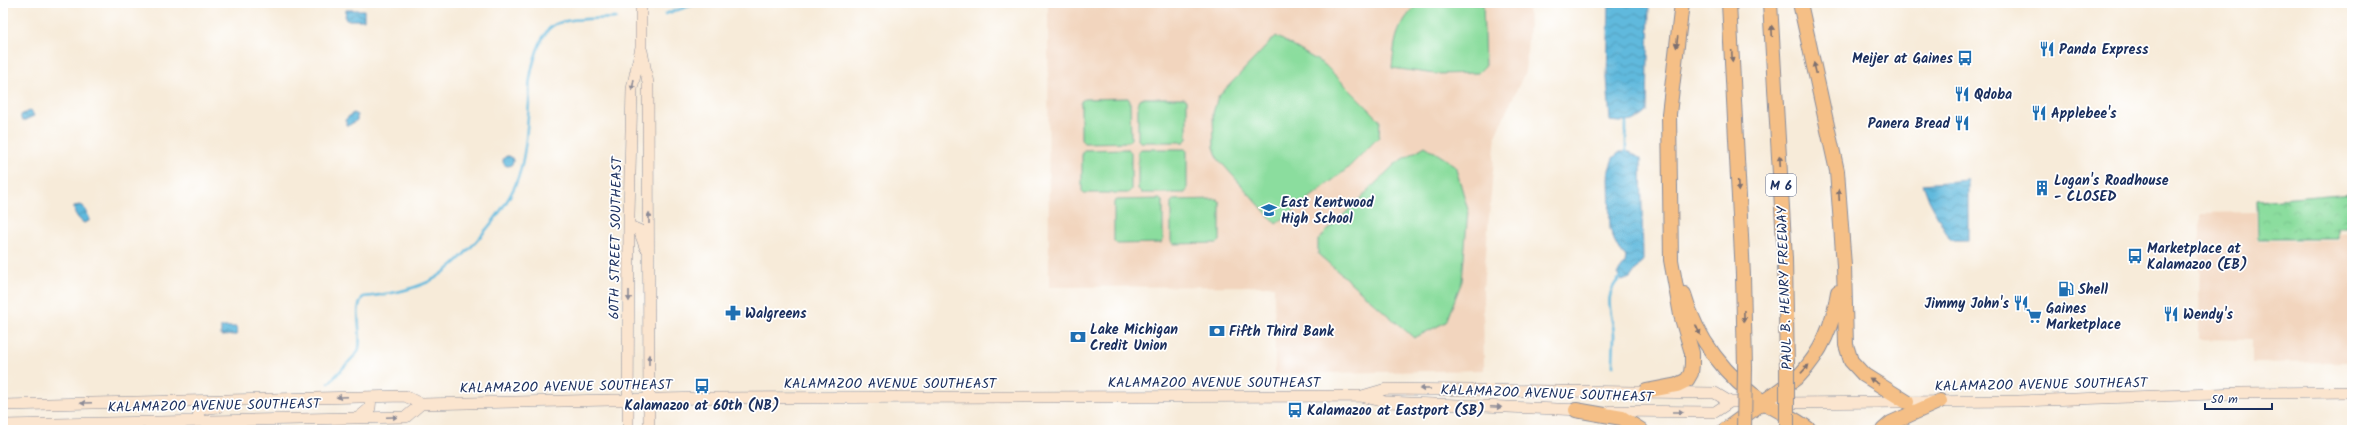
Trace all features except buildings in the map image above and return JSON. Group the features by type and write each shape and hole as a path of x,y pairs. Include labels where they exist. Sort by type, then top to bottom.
{"highway":[{"path":"1646,391 1682,383 1690,377 1692,369 1692,353 1681,315 1672,268 1669,114 1682,3"},
{"path":"1729,3 1742,267 1744,430"},
{"name":"PAUL B. HENRY FREEWAY","path":"1770,3 1785,259 1787,430"},
{"path":"1800,3 1836,165 1841,234 1845,335 1848,353 1856,367 1864,375 1907,402"},
{"path":"1671,211 1680,279 1700,335 1731,375 1764,402 1810,430"},
{"path":"1725,430 1804,372 1816,356 1827,337 1832,323 1838,295 1841,234"},
{"path":"1883,430 1891,423 1940,402"},
{"path":"1576,410 1622,418 1641,430"}],"main road":[{"name":"60TH STREET SOUTHEAST","path":"641,3 641,47 648,83 648,430"},
{"name":"60TH STREET SOUTHEAST","path":"628,430 628,226 632,89 641,47"},
{"path":"628,226 638,230 649,259"},
{"name":"KALAMAZOO AVENUE SOUTHEAST","path":"1360,396 1386,389 1646,391 1715,393 1730,402 1940,402 2352,392"},
{"path":"358,418 370,408 371,396"},
{"name":"KALAMAZOO AVENUE SOUTHEAST","path":"3,405 371,396 405,396 421,404 649,399 1360,396 1386,402 1576,410 1715,412 1730,402"},
{"path":"197,421 198,413 203,408 256,406 271,399"},
{"name":"KALAMAZOO AVENUE SOUTHEAST","path":"3,426 406,417 421,404"}],"shaded area":[{"name":"East Kentwood High School","path":"1048,3 1528,3 1529,28 1525,72 1496,134 1483,288 1484,370 1275,374 1274,286 1049,287"},
{"path":"2256,212 2257,241 2339,241 2339,234 2352,233 2352,362 2252,363 2252,340 2199,339 2200,213"}],"green space":[{"path":"1418,3 1483,3 1485,66 1478,73 1435,74 1392,68 1394,48 1398,33 1405,19"},
{"path":"1276,36 1325,65 1380,120 1379,137 1347,169 1276,224 1218,159 1214,147 1213,113 1218,97"},
{"path":"1128,98 1130,101 1131,139 1128,142 1084,143 1081,140 1081,101 1084,99"},
{"path":"1140,98 1184,98 1187,100 1187,139 1184,142 1140,142 1138,140 1138,101"},
{"path":"1425,146 1455,165 1468,210 1462,281 1446,322 1414,338 1318,254 1318,240 1395,164"},
{"path":"1128,149 1131,152 1131,190 1128,193 1084,193 1082,191 1082,152 1084,150"},
{"path":"1141,149 1185,149 1187,151 1187,190 1185,193 1141,193 1138,190 1138,152"},
{"path":"2352,193 2352,228 2338,228 2338,239 2258,239 2257,201"},
{"path":"1160,199 1163,202 1163,240 1161,243 1117,244 1114,241 1114,202 1117,200"},
{"path":"1217,199 1220,202 1220,241 1217,243 1173,244 1171,241 1171,202 1173,200"}],"water":[{"path":"1609,3 1649,3 1647,112 1643,116 1630,121 1610,121 1607,77"},
{"path":"346,10 364,10 364,20 346,20"},
{"path":"31,110 34,116 23,121 21,119 21,115"},
{"path":"353,113 357,115 357,120 348,126 345,120"},
{"path":"1620,152 1630,152 1641,159 1643,260 1630,278 1622,281 1617,274 1625,263 1626,257 1616,245 1610,229 1609,170 1613,158"},
{"path":"508,156 513,161 508,166 503,161"},
{"path":"1968,180 1968,240 1950,240 1929,200 1923,184"},
{"path":"74,206 83,206 89,217 89,221 84,223 78,218 74,211"},
{"path":"221,327 236,327 238,333 236,335 221,336"}],"waterway":[{"path":"665,14 699,3"},
{"path":"329,383 358,352 360,338 358,309 363,297 388,294 412,288 428,282 440,275 467,251 493,221 504,205 512,191 521,169 526,141 531,73 540,43 547,31 556,24 572,20 616,18"},
{"path":"1626,123 1626,152"},
{"path":"1613,366 1614,334 1610,311 1610,298 1611,291 1620,278"}],"place":[{"name":"Panda Express","path":"2047,49"},
{"name":"Meijer at Gaines","path":"1965,58"},
{"name":"Qdoba","path":"1962,94"},
{"name":"Applebee's","path":"2039,113"},
{"name":"Panera Bread","path":"1962,123"},
{"name":"Logan's Roadhouse - CLOSED","path":"2042,188"},
{"name":"East Kentwood High School","path":"1269,210"},
{"name":"Marketplace at Kalamazoo (EB)","path":"2135,256"},
{"name":"Shell","path":"2066,289"},
{"name":"Jimmy John's","path":"2021,303"},
{"name":"Walgreens","path":"733,313"},
{"name":"Wendy's","path":"2171,314"},
{"name":"Gaines Marketplace","path":"2034,316"},
{"name":"Fifth Third Bank","path":"1217,331"},
{"name":"Lake Michigan Credit Union","path":"1078,337"},
{"name":"Kalamazoo at 60th (NB)","path":"702,386"},
{"name":"Kalamazoo at Eastport (SB)","path":"1295,410"}]}
